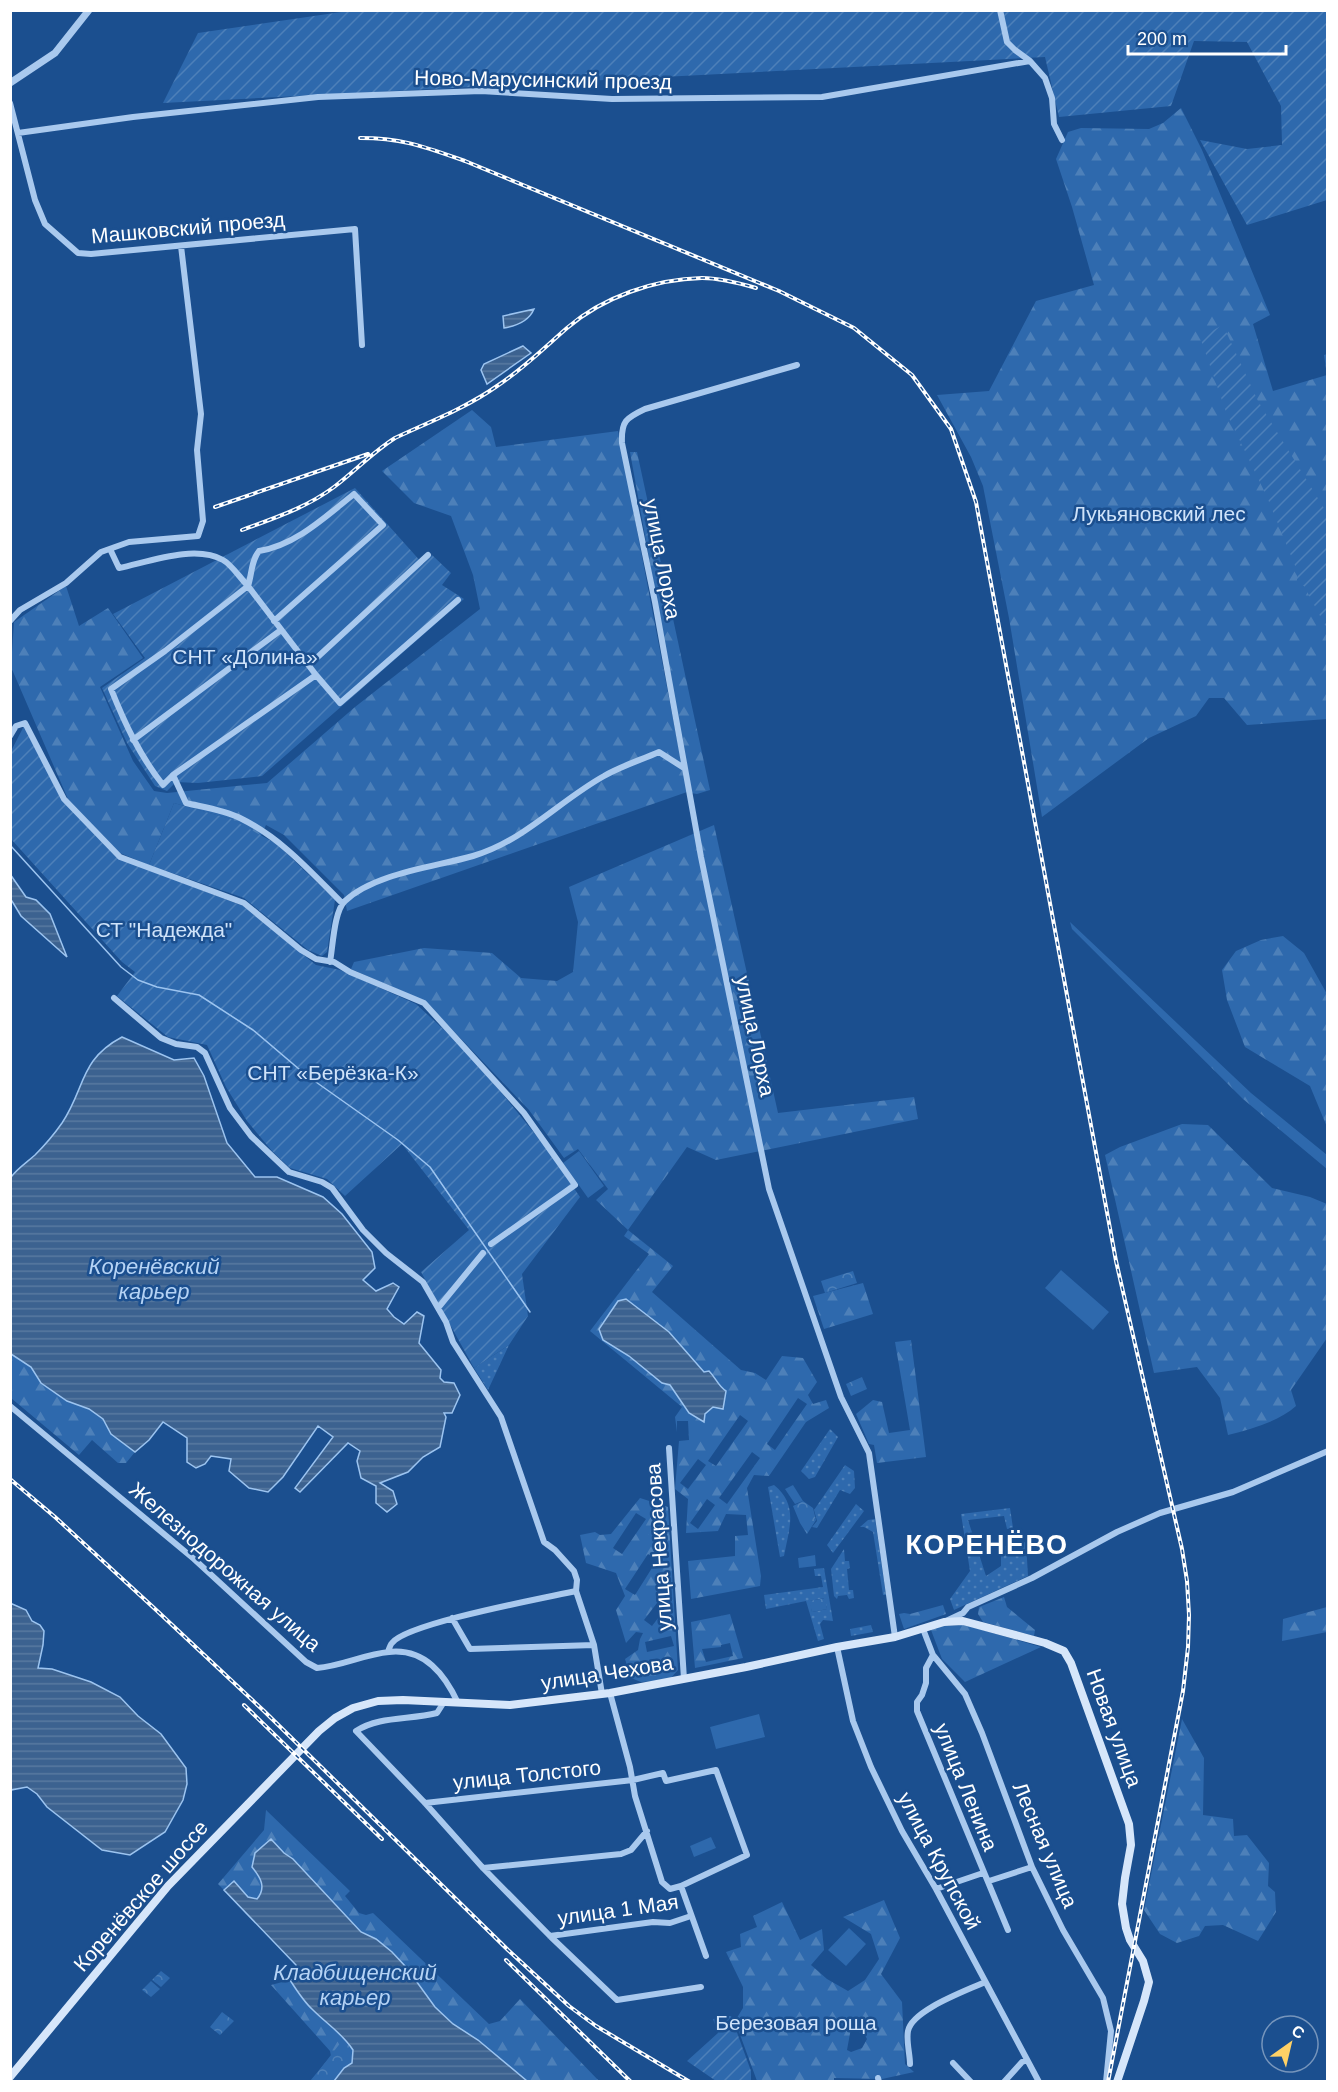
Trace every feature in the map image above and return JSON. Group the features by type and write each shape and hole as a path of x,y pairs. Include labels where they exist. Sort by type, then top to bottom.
{"main road":[{"name":"Новая улица","path":"923,1629 963,1617 1058,1647 1064,1651 1071,1663 1129,1824 1131,1845 1122,1904 1130,1940 1143,1960 1149,1982 1117,2082"},
{"name":"улица Чехова","path":"304,1745 335,1718 353,1708 378,1701 510,1705 606,1693 895,1637 923,1629"},
{"name":"Коренёвское шоссе","path":"10,2077 168,1886 304,1745"}],"street":[{"path":"10,83 55,53 89,10"},
{"path":"1000,10 1007,42 1030,61 1045,78 1052,98 1054,124 1062,140"},
{"name":"Ново-Марусинский проезд","path":"18,134 143,116 318,97 481,91 612,99 822,97 1030,61"},
{"name":"Машковский проезд","path":"10,103 35,200 45,224 78,253 91,254 355,229 362,345"},
{"path":"10,621 20,610 66,583 101,552 129,542 198,536 203,521 196,450 201,414 181,246"},
{"name":"улица Лорха","path":"797,364 645,409 628,417 622,429 622,443 655,602 684,768 769,1189 841,1397 869,1453 895,1637"},
{"path":"274,621 382,525 354,494 298,538 272,549 259,551 253,558 252,575 248,586 165,651 111,689 134,740 164,785 173,775 316,675"},
{"path":"110,549 118,568 166,556 210,554 225,561 248,586 340,703 458,600"},
{"path":"309,665 428,555"},
{"path":"134,740 281,630"},
{"path":"10,736 16,726 25,723 64,799 120,856 243,903 301,950 316,959 330,962 424,1003 524,1113 575,1185 491,1244"},
{"path":"330,962 338,911 342,903 356,891 440,863 474,856 518,837 605,776 658,752 684,768"},
{"path":"173,775 186,803 238,817 276,839 342,903"},
{"path":"114,998 161,1038 176,1044 197,1047 205,1053 230,1108 246,1131 289,1172 322,1182 332,1188 363,1230 386,1253 423,1282 453,1342 501,1417 544,1542 555,1550 574,1571 577,1580 576,1591 594,1645 633,1780 635,1796 662,1882 670,1889 681,1886 705,1956"},
{"path":"438,1308 483,1253"},
{"name":"Железнодорожная улица","path":"10,1406 194,1559 306,1662 317,1668 388,1652 406,1653 430,1663 448,1681 458,1703"},
{"name":"улица Некрасова","path":"669,1448 684,1679"},
{"name":"Новая улица","path":"963,1617 968,1607 1032,1578 1128,1527 1160,1513 1233,1492 1328,1451"},
{"path":"388,1652 392,1642 405,1634 452,1618 576,1591"},
{"path":"452,1618 470,1649 594,1645"},
{"name":"Лесная улица","path":"923,1629 933,1655 965,1694 1032,1867 1063,1930 1103,1998 1111,2031 1106,2082"},
{"name":"улица Крупской","path":"837,1647 853,1721 871,1767 902,1831 936,1889 1039,2082"},
{"name":"улица Ленина","path":"933,1655 926,1668 926,1683 917,1702 917,1711 1008,1930"},
{"path":"444,1702 437,1713 417,1718 383,1720 366,1724 356,1731 483,1868 617,2000 701,1987"},
{"name":"улица Толстого","path":"425,1803 633,1780 663,1773 666,1781 716,1770 747,1855 681,1886"},
{"path":"483,1868 621,1854 631,1850 647,1831"},
{"path":"989,1881 1032,1867"},
{"path":"936,1889 983,1873"},
{"name":"улица 1 Мая","path":"550,1936 653,1922 670,1923 691,1916"},
{"path":"910,2064 908,2031 913,2020 930,2008 985,1982"},
{"path":"1005,2082 1027,2060"},
{"path":"953,2063 972,2082"}],"green space":[{"path":"348,11 1327,11 1327,200 1247,225 1200,140 1247,149 1282,145 1281,106 1247,42 1194,41 1171,106 1059,117 1045,57 163,103 198,33"},
{"name":"Лукьяновский лес","path":"1181,108 1202,150 1270,315 1253,324 1273,391 1327,375 1327,719 1247,725 1224,698 1209,698 1196,716 1149,738 1042,817 1009,618 983,486 971,457 937,395 989,391 1036,301 1094,285 1056,159 1068,132 1081,128 1149,129 1163,123"},
{"path":"1223,325 1258,401 1327,513 1327,629 1304,586 1296,586 1298,573 1267,497 1226,412 1200,337"},
{"path":"1327,354 1327,375 1324,355"},
{"path":"472,410 491,427 496,447 618,431 687,792 347,911 344,895 284,835 266,825 261,836 230,819 174,803 149,865 120,853 68,799 11,667 14,622 66,586 79,626 108,608 143,658 100,687 133,761 154,791 167,793 267,783 355,707 480,609 473,575 451,516 414,503 382,471"},
{"path":"630,452 637,452 710,790 697,794 691,793"},
{"name":"СНТ «Долина»","path":"355,488 423,564 432,555 451,573 442,585 464,599 262,776 198,783 176,782 167,791 155,786 127,743 102,688 145,658 113,614"},
{"name":"СНТ «Берёзка-К»","path":"24,726 61,799 118,858 243,906 316,965 340,970 416,1004 453,1038 487,1075 544,1145 580,1197 522,1274 528,1316 509,1345 474,1368 421,1272 469,1230 402,1144 345,1196 327,1179 290,1168 272,1151 247,1121 226,1087 207,1045 168,1037 117,996 135,972 122,962 11,839 10,753"},
{"path":"174,803 231,819 277,844 335,900 327,952 322,956 308,950 244,898 149,865"},
{"path":"714,825 778,1113 914,1097 918,1119 716,1160 687,1147 628,1230 596,1200 608,1189 578,1149 564,1158 529,1110 425,1001 351,969 354,962 424,948 492,953 521,978 557,981 573,972 578,922 569,887"},
{"path":"1070,922 1251,1093 1327,1155 1327,1169 1243,1099 1072,929"},
{"path":"1283,936 1304,953 1327,994 1327,1127 1310,1086 1245,1047 1227,1000 1222,970 1236,951 1261,940"},
{"path":"1182,1124 1208,1125 1272,1188 1310,1197 1327,1204 1327,1338 1291,1390 1296,1406 1273,1421 1228,1435 1220,1398 1197,1367 1154,1373 1105,1155 1120,1147"},
{"path":"579,1151 604,1186 588,1198 563,1163"},
{"path":"628,1230 673,1266 652,1292 741,1370 755,1373 766,1380 782,1356 803,1358 817,1382 808,1395 813,1404 826,1400 829,1408 806,1422 769,1476 754,1475 747,1488 761,1576 760,1586 691,1599 688,1561 735,1556 735,1536 748,1535 746,1515 726,1514 718,1531 686,1533 688,1499 675,1489 679,1441 689,1440 688,1421 677,1421 677,1432 675,1417 682,1407 590,1331 649,1254 624,1236","holes":["604,1340 704,1372 709,1371 718,1386 713,1407 705,1414 689,1413 670,1385 662,1383 629,1356","798,1398 807,1404 775,1450 767,1444","740,1415 748,1421 716,1466 708,1461","752,1452 760,1458 727,1504 719,1498","698,1459 706,1465 688,1489 680,1483","707,1499 715,1505 698,1529 690,1523"]},
{"path":"1061,1270 1109,1312 1093,1330 1045,1288"},
{"path":"853,1271 857,1283 825,1293 821,1281"},
{"path":"863,1283 873,1314 824,1329 813,1296"},
{"path":"911,1340 926,1457 877,1463 874,1445 869,1444 856,1414 873,1400 882,1402 889,1433 910,1430 895,1342"},
{"path":"509,1345 488,1390 474,1368"},
{"path":"10,1354 31,1367 41,1383 67,1401 89,1409 103,1419 111,1434 135,1452 126,1463 118,1463 92,1440 79,1455 11,1398"},
{"path":"862,1377 867,1389 851,1396 846,1384"},
{"path":"830,1429 838,1437 815,1477 809,1479 801,1471"},
{"path":"845,1465 854,1471 855,1488 850,1494 840,1490 817,1528 812,1527 817,1521 814,1510"},
{"path":"774,1485 787,1501 790,1518 784,1556 780,1557 768,1487"},
{"path":"793,1485 803,1501 795,1504 785,1489"},
{"path":"640,1498 668,1507 678,1670 669,1680 641,1682 631,1678 625,1659 638,1650 643,1633 636,1632 626,1643 616,1610 625,1596 616,1573 586,1563 580,1535 595,1532 600,1535 611,1534","holes":["636,1513 646,1519 622,1554 613,1548","648,1554 657,1560 635,1595 625,1589","660,1599 668,1605 652,1626 644,1620","671,1636 674,1646 647,1652 645,1642"]},
{"path":"803,1501 813,1508 816,1520 807,1534 793,1506"},
{"path":"856,1504 864,1511 833,1553 827,1545"},
{"path":"1010,1508 1013,1528 1007,1529 1004,1516 968,1520 986,1576 1001,1566 1001,1547 1026,1542 1028,1576 954,1610 950,1599 970,1571 961,1514"},
{"path":"875,1519 886,1595 883,1595 873,1532 860,1527 868,1520"},
{"path":"659,1527 666,1531 667,1550 647,1537 652,1529"},
{"path":"844,1549 845,1561 849,1561 850,1568 847,1569 849,1590 853,1590 854,1598 849,1599 847,1595 838,1596 837,1599 834,1596 831,1569"},
{"path":"815,1555 816,1566 799,1568 798,1558"},
{"path":"824,1568 833,1621 823,1620 820,1624 824,1639 818,1641 806,1601 766,1609 764,1595 823,1587 821,1576 815,1576 814,1569","holes":["824,1598 827,1609 812,1612 810,1601"]},
{"path":"1004,1597 1007,1607 1035,1630 1034,1636 983,1622 978,1614 979,1607"},
{"path":"825,1598 827,1609 812,1612 809,1601"},
{"path":"943,1605 946,1614 904,1629 899,1614 910,1614"},
{"path":"1327,1607 1327,1632 1282,1641 1283,1619"},
{"path":"730,1614 743,1658 695,1668 691,1622","holes":["730,1643 733,1656 706,1662 702,1649 721,1647 721,1645"]},
{"path":"871,1625 873,1632 851,1636 850,1629"},
{"path":"965,1625 1041,1647 965,1682 942,1659 931,1630 942,1626"},
{"path":"759,1714 765,1737 716,1749 710,1727"},
{"path":"1182,1719 1204,1758 1203,1815 1233,1819 1234,1836 1247,1835 1269,1863 1268,1886 1275,1892 1276,1912 1258,1941 1223,1925 1205,1926 1199,1936 1177,1943 1160,1934 1144,1910"},
{"path":"266,1810 350,1891 345,1896 359,1913 366,1915 373,1913 489,2024 500,2021 520,1999 599,2081 527,2081 478,2040 453,2024 435,2007 392,1952 376,1939 361,1932 293,1859 271,1839 252,1867 260,1878 262,1886 257,1899 248,1897 234,1882 224,1890 218,1884 264,1830"},
{"path":"711,1837 716,1848 694,1857 690,1846"},
{"name":"Березовая роща","path":"884,1900 900,1938 881,1974 902,2002 905,2064 914,2072 882,2079 834,2078 834,2082 757,2081 735,2021 743,2008 743,1987 726,1952 741,1947 740,1934 757,1927 753,1916 782,1902 800,1940 822,1929 824,1950 811,1965 827,1979 848,1991 865,1980 879,1959 871,1934 843,1917","holes":["851,2028 865,2035 867,2039 862,2048 851,2052 847,2050"]},
{"path":"849,1928 866,1944 846,1966 828,1950"},
{"path":"161,1971 170,1978 161,1987 152,1980"},
{"path":"290,1980 311,2008 345,2037 353,2050 310,2081 331,2056 330,2051 271,1985"},
{"path":"151,1981 160,1989 151,1997 142,1990"},
{"path":"222,2012 234,2021 220,2035 210,2027"},
{"path":"731,2016 751,2071 751,2081 716,2081 687,2061 718,2033 713,2019"},
{"path":"345,2037 353,2050 352,2063 344,2068 334,2081 310,2082"}],"water":[{"path":"534,309 522,322 504,328 503,316"},
{"path":"523,346 531,353 487,384 481,370 484,364"},
{"path":"10,874 26,897 36,900 50,914 67,957 21,916 11,901"},
{"name":"Коренёвский карьер","path":"122,1037 174,1060 194,1058 204,1076 227,1143 255,1177 277,1177 323,1197 342,1214 372,1252 375,1268 363,1280 376,1291 393,1283 399,1287 387,1309 404,1324 417,1312 424,1316 419,1343 441,1370 440,1378 444,1382 454,1383 460,1395 452,1413 444,1413 446,1417 440,1447 423,1457 408,1472 380,1483 393,1491 397,1504 387,1512 376,1503 376,1486 361,1478 357,1461 360,1451 348,1443 300,1492 295,1488 333,1437 318,1426 283,1477 268,1492 249,1488 229,1471 231,1459 211,1456 205,1464 196,1468 187,1462 187,1438 163,1422 149,1440 135,1452 111,1434 103,1419 89,1409 67,1401 41,1383 31,1367 11,1354 11,1177 62,1123 90,1065 108,1046"},
{"path":"626,1299 669,1332 704,1372 709,1371 726,1391 723,1409 713,1407 705,1414 704,1422 689,1413 670,1385 662,1383 629,1356 603,1340 599,1329 618,1301"},
{"path":"10,1603 26,1610 32,1621 40,1625 44,1631 38,1668 52,1669 91,1682 120,1697 138,1716 161,1734 186,1768 187,1784 183,1800 165,1832 130,1855 102,1850 47,1807 37,1794 27,1787 11,1790"},
{"name":"Кладбищенский карьер","path":"271,1839 293,1859 361,1932 376,1939 392,1952 435,2007 453,2024 478,2040 527,2081 334,2081 344,2068 352,2063 353,2050 340,2034 310,2007 295,1988 290,1980 296,1977 296,1965 224,1890 234,1881 248,1897 257,1899 262,1886 260,1878 252,1867 255,1853"}],"waterway":[{"path":"10,845 121,967 138,980 157,987 199,995 253,1030 306,1075 398,1140 430,1167 530,1312"}],"railway":[{"path":"360,138 402,142 465,161 779,291 854,328 912,375 951,429 976,502 1116,1261 1182,1549 1187,1581 1188,1647 1183,1691 1108,2082"},
{"path":"242,530 312,501 334,487 395,438 485,394 516,373 581,317 613,299 648,286 684,279 716,279 756,288"},
{"path":"215,507 368,454"},
{"path":"10,1479 55,1517 264,1711 508,1950 569,2006 596,2026 690,2082"},
{"path":"244,1705 382,1839"},
{"path":"506,1960 631,2082"}],"district":[{"name":"КОРЕНЁВО","path":"987,1545"}],"park label":[{"name":"СТ \"Надежда\"","path":"164,930"}]}
